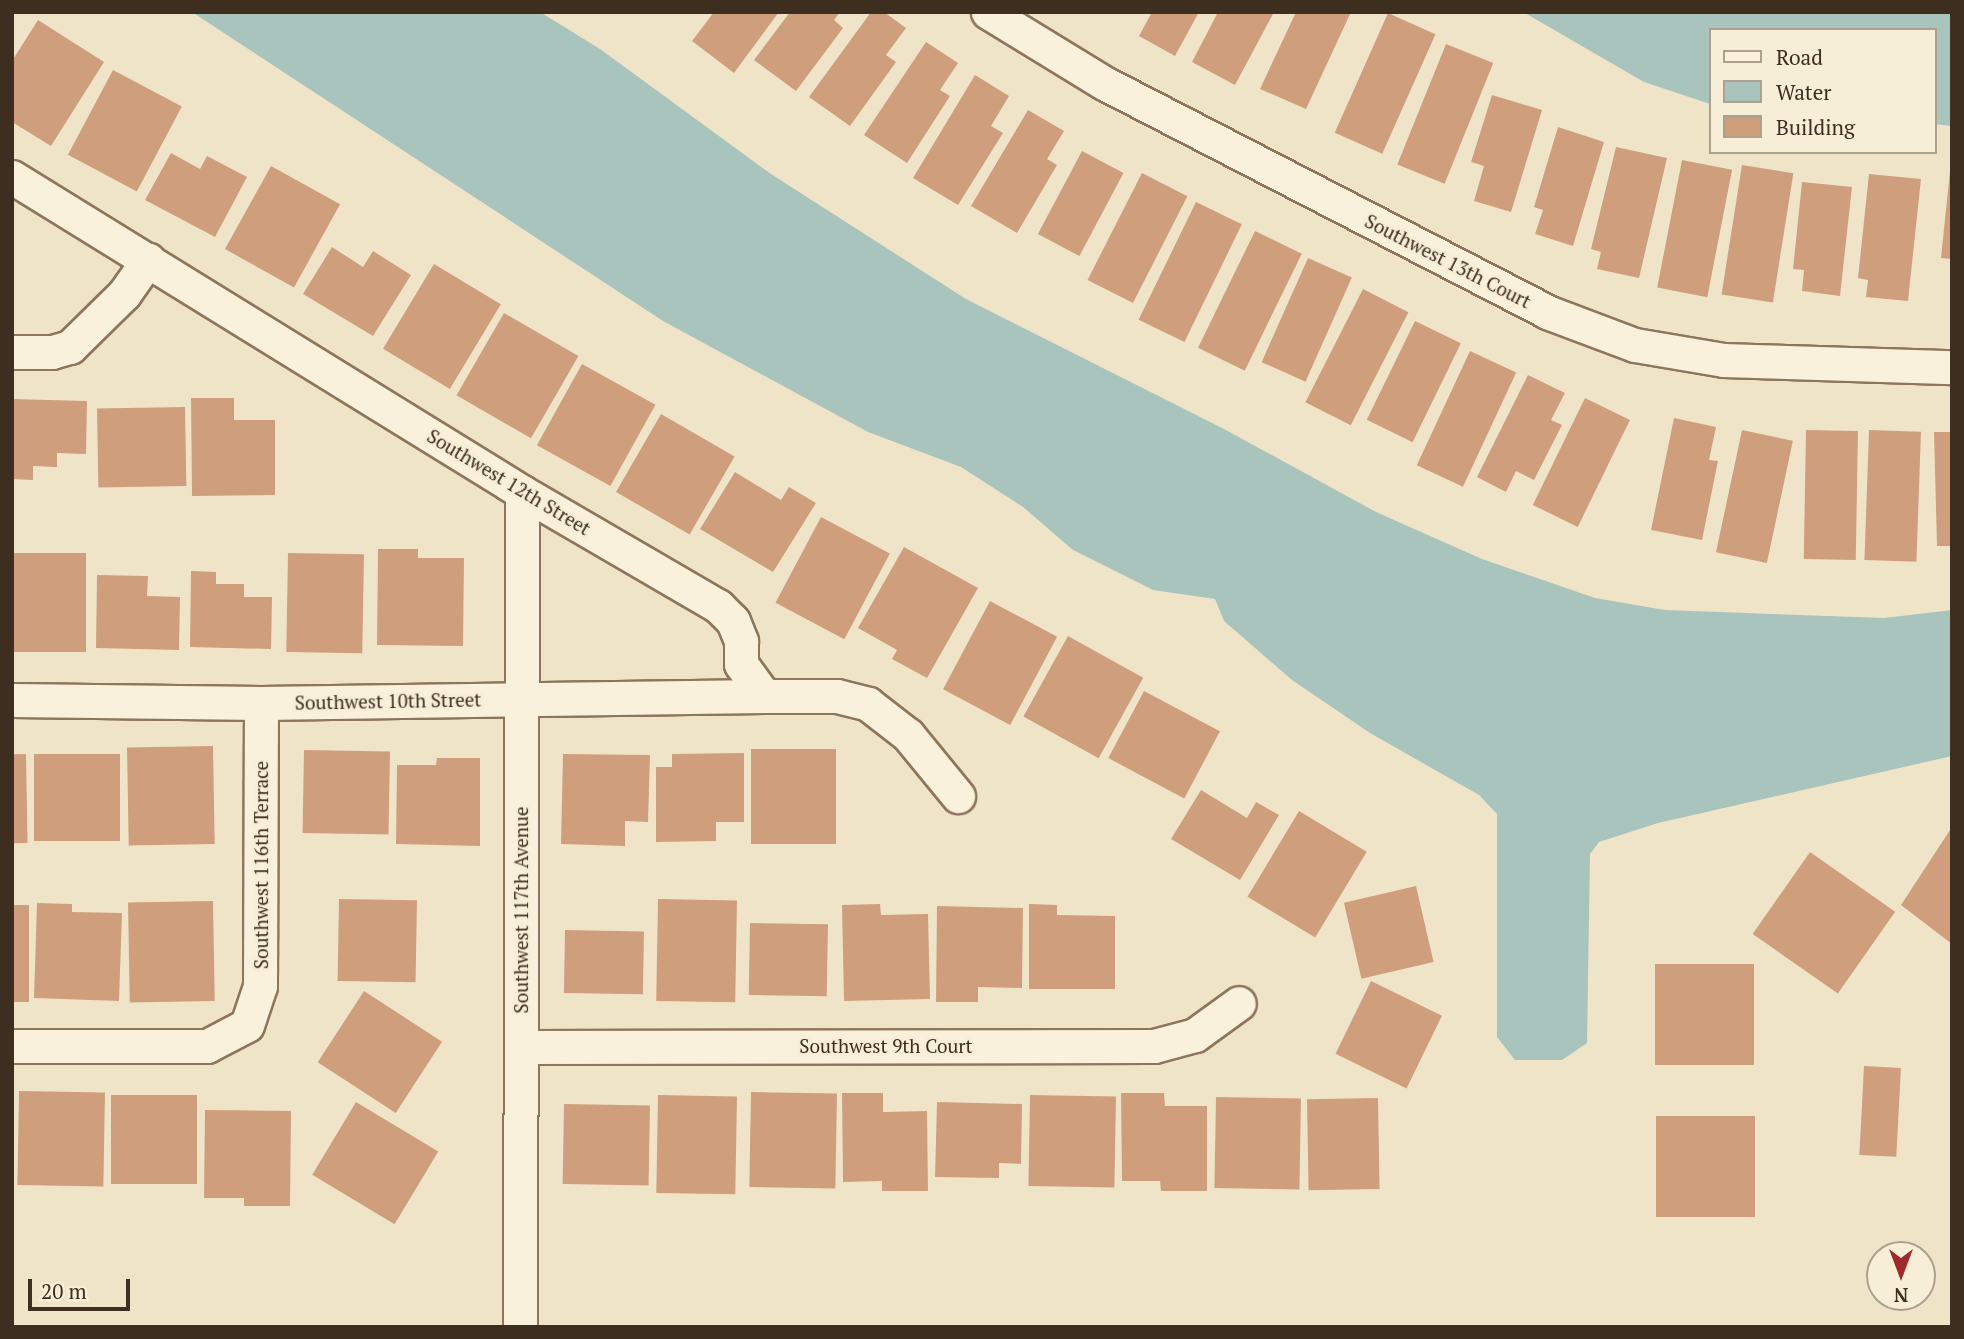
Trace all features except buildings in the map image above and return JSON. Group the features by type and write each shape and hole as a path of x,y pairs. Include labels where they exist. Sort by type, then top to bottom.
{"street":[{"name":"Southwest 13th Court","path":"988,12 1104,83 1547,312 1635,345 1724,360 1952,368"},
{"name":"Southwest 12th Street","path":"12,177 522,492 718,606 733,621 741,641 741,664 764,696"},
{"path":"12,352 52,352 70,346 124,294 148,260"},
{"name":"Southwest 117th Avenue","path":"520,1327 522,492"},
{"path":"764,696 837,696 868,704 908,735 958,796"},
{"name":"Southwest 10th Street","path":"12,700 261,703 764,696"},
{"name":"Southwest 116th Terrace","path":"12,1046 207,1046 247,1025 260,986 261,703"},
{"name":"Southwest 9th Court","path":"522,1047 1154,1046 1195,1035 1240,1003"}],"water":[{"path":"192,12 540,12 600,49 771,174 966,299 1224,429 1376,512 1482,559 1595,598 1665,610 1884,618 1952,610 1952,756 1658,823 1599,842 1590,854 1587,1043 1562,1060 1515,1060 1497,1037 1497,814 1479,795 1370,733 1292,680 1224,621 1215,599 1153,590 1073,550 1023,507 961,467 868,432 663,321"},
{"path":"1523,12 1952,12 1952,126 1936,124 1936,28 1708,28 1708,103 1644,82"}]}
